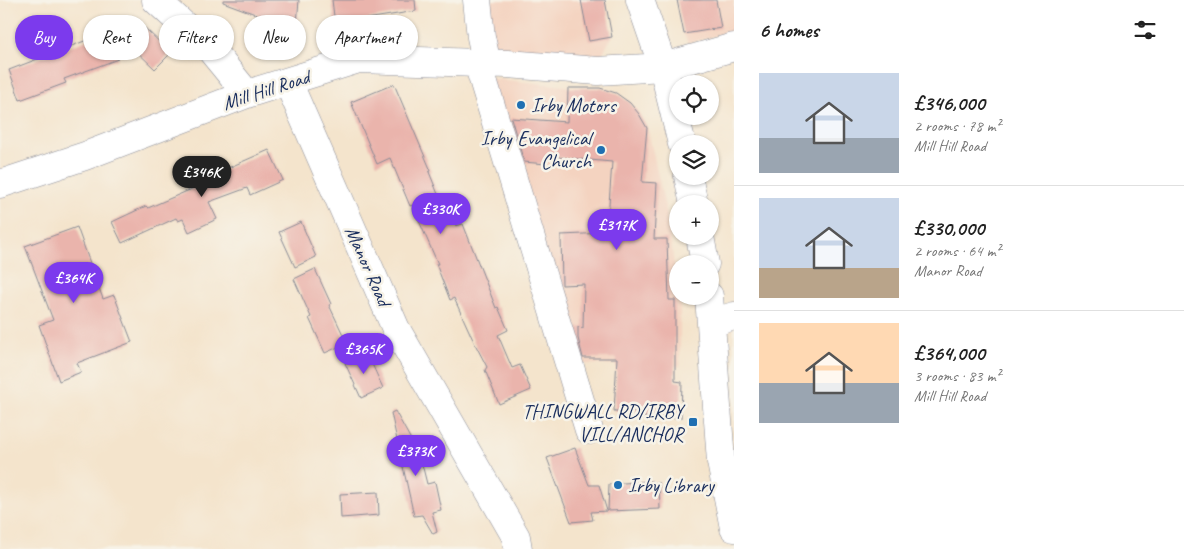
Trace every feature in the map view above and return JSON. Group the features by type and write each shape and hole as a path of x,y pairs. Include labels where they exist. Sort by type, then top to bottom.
{"street":[{"path":"156,0 210,50 247,94"},
{"path":"477,0 482,64 589,430"},
{"path":"640,0 663,67 680,135"},
{"name":"Mill Hill Road","path":"0,184 102,149 247,94 359,59 598,71 663,67 734,47"},
{"name":"Manor Road","path":"288,82 396,330 516,537 518,549"},
{"path":"718,312 721,462 734,528"}],"shaded area":[{"path":"473,0 605,0 612,37 599,59 481,49"},
{"path":"677,0 734,0 734,31 688,43 684,34"},
{"path":"487,78 600,88 616,93 630,103 648,130 667,216 669,245 671,245 673,255 669,255 669,305 680,305 680,366 580,364"}],"building":[{"path":"223,0 299,0 298,15 258,15 223,2"},
{"path":"332,0 415,0 416,11 391,15 334,15"},
{"path":"581,0 605,0 612,37 589,41"},
{"path":"677,0 716,0 721,28 684,34"},
{"path":"149,32 159,41 159,60 164,60 155,69 146,60 149,60"},
{"path":"83,42 83,60 115,60 64,79 66,83 20,100 9,70 35,60 73,60 73,45"},
{"path":"394,84 431,171 429,172 446,214 451,212 456,226 463,224 496,308 498,307 508,330 498,335 512,368 520,365 531,390 499,404 485,370 487,367 454,298 450,300 436,264 438,264 412,205 410,206 390,158 377,164 351,102"},
{"path":"568,88 600,88 616,93 630,103 647,128 642,182 657,183 654,239 667,239 669,305 675,305 675,381 682,382 681,418 639,417 639,411 614,411 617,358 583,358 578,338 578,327 583,328 584,284 562,285 561,235 607,233 612,162 546,156 546,164 524,162 511,118 567,122"},
{"path":"269,150 283,180 250,195 247,188 209,202 217,219 189,232 183,219 178,221 176,218 122,243 112,222 146,206 148,208 208,182 206,176"},
{"path":"301,222 316,257 295,267 279,232"},
{"path":"77,227 103,299 114,295 132,342 77,363 81,372 59,381 39,325 53,320 25,246"},
{"path":"315,269 347,343 325,353 294,279"},
{"path":"367,353 383,388 361,398 345,363"},
{"path":"395,411 420,456 427,484 435,482 441,510 432,512 437,532 433,534 422,515 414,516 391,413"},
{"path":"575,448 589,485 599,485 607,511 591,512 593,520 571,522 547,458"},
{"path":"652,481 652,483 659,483 660,509 608,511 609,484"},
{"path":"378,492 379,515 341,518 340,494"}],"place":[{"name":"Irby Motors","path":"521,105"},
{"name":"Irby Evangelical Church","path":"601,150"},
{"name":"THINGWALL RD/IRBY VILL/ANCHOR","path":"693,422"},
{"name":"Irby Library","path":"618,485"}]}
